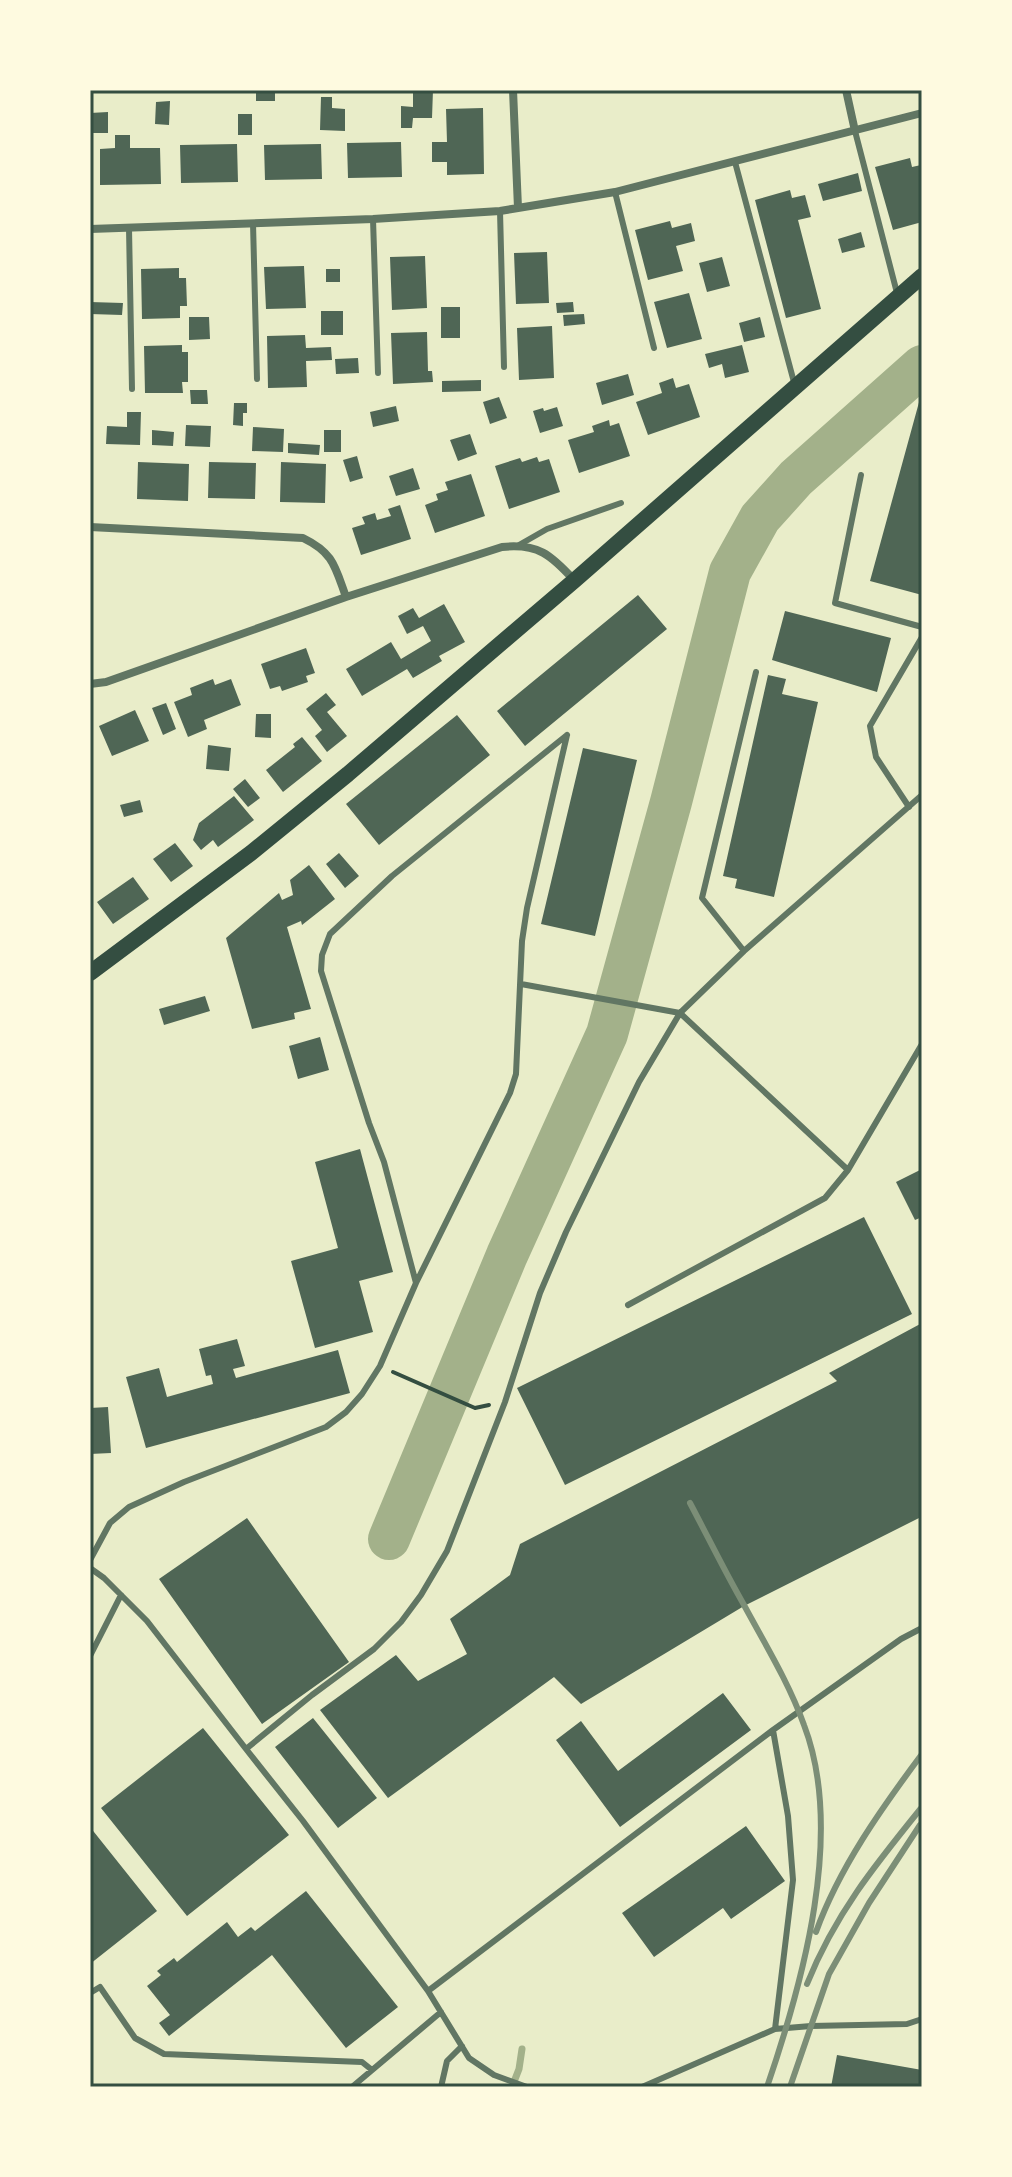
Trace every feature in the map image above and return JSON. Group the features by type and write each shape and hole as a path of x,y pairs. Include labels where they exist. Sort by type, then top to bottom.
{"main road":[{"path":"90,973 263,843 348,774 922,276"}],"street":[{"path":"513,90 518,208"},
{"path":"846,90 855,131"},
{"path":"90,229 373,219 500,211 615,192 922,113"},
{"path":"90,527 303,538 318,545 332,559 346,597"},
{"path":"90,684 106,682 346,597 502,547 519,545 536,548 554,558 575,580"}],"lane":[{"path":"855,131 898,297"},
{"path":"735,162 795,386"},
{"path":"615,192 654,348"},
{"path":"500,211 504,367"},
{"path":"373,219 378,373"},
{"path":"253,223 257,379"},
{"path":"129,228 132,389"},
{"path":"861,475 835,603 922,627"},
{"path":"519,545 547,529 621,503"},
{"path":"909,807 876,757 870,726 922,637"},
{"path":"744,951 702,898 756,672"},
{"path":"90,1560 110,1523 129,1507 184,1482 326,1427 346,1412 362,1394 380,1366 416,1283 510,1093 516,1074 522,941 567,735 392,876 330,934 322,955 321,971 384,1162 416,1283"},
{"path":"246,1749 374,1649 401,1622 447,1551 505,1402 540,1293 566,1232 639,1082 680,1013 744,951 922,795"},
{"path":"521,984 680,1013 848,1170"},
{"path":"628,1305 825,1198 848,1170 922,1044"},
{"path":"90,1568 147,1621 303,1821 428,1991 469,2058 494,2075 527,2087"},
{"path":"90,1656 121,1595"},
{"path":"428,1991 773,1730 901,1639 922,1628"},
{"path":"773,1730 788,1816 793,1880 775,2029"},
{"path":"90,1993 100,1987 135,2038 164,2054 362,2062 372,2070"},
{"path":"352,2087 441,2012"},
{"path":"642,2087 775,2029 907,2024 922,2019"},
{"path":"441,2087 447,2061 462,2046"}],"path":[{"path":"407,1378 475,1408"}],"building":[{"path":"256,90 275,90 275,101 256,101"},
{"path":"413,90 433,90 432,118 413,118 412,128 401,128 401,106 413,107"},
{"path":"321,97 332,97 332,108 345,109 345,131 320,130"},
{"path":"170,101 169,125 155,124 156,102"},
{"path":"483,108 484,174 447,175 447,162 432,162 432,142 447,142 446,109"},
{"path":"108,112 108,133 90,133 90,113"},
{"path":"238,114 252,114 252,135 238,135"},
{"path":"115,135 130,135 130,148 160,148 161,184 100,185 100,149 115,148"},
{"path":"401,142 402,177 348,178 347,143"},
{"path":"237,144 238,182 181,183 180,145"},
{"path":"321,144 322,179 265,180 264,145"},
{"path":"910,158 912,167 922,167 922,222 893,230 875,167"},
{"path":"858,173 862,191 823,201 818,184"},
{"path":"790,190 792,198 805,195 811,217 798,220 821,309 786,318 755,200"},
{"path":"670,221 672,228 691,223 695,241 676,246 683,271 648,280 635,230"},
{"path":"861,232 865,247 842,253 838,239"},
{"path":"547,252 549,303 516,304 514,253"},
{"path":"425,256 427,308 392,310 390,257"},
{"path":"722,257 730,286 707,292 699,263"},
{"path":"304,266 306,308 266,309 264,267"},
{"path":"179,268 179,278 186,278 187,306 180,306 180,318 142,319 141,269"},
{"path":"326,269 340,269 340,282 326,282"},
{"path":"689,293 702,339 667,348 654,302"},
{"path":"90,302 123,303 122,315 90,314"},
{"path":"573,302 574,312 557,313 556,303"},
{"path":"441,307 460,307 460,338 441,338"},
{"path":"321,311 343,311 343,335 321,335"},
{"path":"584,314 585,324 564,326 563,315"},
{"path":"189,317 209,317 210,339 189,340"},
{"path":"760,317 765,337 744,342 739,323"},
{"path":"552,326 554,378 519,380 517,328"},
{"path":"427,332 428,371 432,371 433,382 393,384 391,333"},
{"path":"305,335 306,348 331,347 332,360 306,361 307,387 268,388 267,336"},
{"path":"182,345 182,352 188,352 188,382 182,382 183,393 145,393 144,346"},
{"path":"742,345 749,372 725,378 722,364 709,368 705,354"},
{"path":"358,358 359,373 336,374 335,359"},
{"path":"628,374 634,395 602,405 596,383"},
{"path":"673,378 676,388 689,384 700,417 648,435 636,402 662,393 659,383"},
{"path":"481,380 481,391 442,392 442,381"},
{"path":"190,390 207,390 208,404 191,404"},
{"path":"922,395 922,595 870,581"},
{"path":"499,397 507,418 490,424 483,402"},
{"path":"234,403 247,403 243,426 233,425"},
{"path":"396,406 399,421 373,427 370,412"},
{"path":"557,407 563,426 540,433 533,411"},
{"path":"127,412 141,412 140,445 106,444 107,426 127,427"},
{"path":"609,420 610,426 619,423 630,456 579,473 568,440 594,432 592,426"},
{"path":"186,425 211,426 210,447 185,446"},
{"path":"253,427 284,429 283,452 252,451"},
{"path":"152,430 174,432 173,446 152,445"},
{"path":"324,430 341,430 341,452 324,452"},
{"path":"470,434 477,454 458,461 450,440"},
{"path":"288,443 320,445 319,455 288,453"},
{"path":"357,456 363,478 350,482 343,460"},
{"path":"537,457 539,462 549,459 560,492 509,509 495,466 520,458 522,462"},
{"path":"138,462 189,464 188,501 137,499"},
{"path":"209,462 256,463 255,499 208,498"},
{"path":"281,462 326,464 325,503 280,502"},
{"path":"413,468 420,489 396,496 389,476"},
{"path":"471,474 485,516 435,533 425,505 438,500 436,494 448,490 445,482"},
{"path":"400,505 411,539 361,555 352,528 365,524 362,517 375,513 377,520 391,516 388,509"},
{"path":"638,595 667,629 525,746 497,711"},
{"path":"444,604 465,642 439,656 442,661 413,678 407,669 362,696 346,669 391,642 401,659 431,641 423,626 407,634 398,616 413,608 419,618"},
{"path":"785,611 891,638 877,692 772,660"},
{"path":"306,648 315,673 306,676 308,682 282,691 280,686 270,689 261,664"},
{"path":"768,675 786,679 782,694 818,702 774,897 735,888 737,879 723,876"},
{"path":"213,679 215,685 231,679 241,705 204,720 207,729 188,737 174,702 192,695 190,688"},
{"path":"326,693 336,705 327,712 347,736 327,752 315,736 322,730 306,709"},
{"path":"166,703 176,729 163,735 152,708"},
{"path":"135,710 149,741 112,756 99,726"},
{"path":"256,714 271,714 271,738 255,737"},
{"path":"457,715 490,755 379,845 346,804"},
{"path":"302,737 322,761 283,792 266,770 295,747 293,744"},
{"path":"208,745 231,748 229,771 206,769"},
{"path":"583,748 637,760 595,936 541,924"},
{"path":"245,779 260,798 248,807 233,789"},
{"path":"234,796 254,820 218,847 213,840 201,850 193,840 199,823"},
{"path":"140,800 143,812 124,817 120,805"},
{"path":"175,843 193,866 171,882 153,859"},
{"path":"339,853 359,876 345,888 326,864"},
{"path":"309,865 335,899 302,925 301,921 287,927 311,1009 294,1013 295,1019 252,1029 226,938 279,893 282,900 293,895 290,880"},
{"path":"133,877 149,899 113,924 97,902"},
{"path":"205,996 210,1011 164,1025 159,1009"},
{"path":"320,1037 329,1070 298,1079 289,1046"},
{"path":"360,1149 393,1272 359,1281 373,1332 315,1348 291,1261 338,1248 315,1162"},
{"path":"922,1169 922,1217 915,1220 896,1182"},
{"path":"864,1217 912,1314 565,1485 517,1388"},
{"path":"922,1323 922,1525 919,1518 744,1606 581,1704 554,1677 388,1798 320,1710 396,1655 418,1681 467,1654 450,1619 510,1575 520,1544 837,1381 829,1373"},
{"path":"237,1339 245,1366 233,1369 236,1378 338,1350 350,1393 146,1448 126,1377 159,1368 167,1397 213,1384 211,1375 206,1376 199,1349"},
{"path":"108,1407 111,1453 90,1454 90,1408"},
{"path":"247,1518 349,1662 262,1724 159,1579"},
{"path":"723,1693 751,1730 620,1827 556,1740 581,1721 618,1771"},
{"path":"313,1718 377,1798 338,1828 275,1747"},
{"path":"203,1728 289,1835 187,1916 101,1808"},
{"path":"746,1826 785,1881 731,1919 723,1908 654,1957 622,1913"},
{"path":"90,1827 157,1911 90,1964"},
{"path":"306,1891 398,2007 346,2048 272,1955 169,2036 159,2023 170,2015 147,1986 161,1975 157,1971 174,1958 177,1962 227,1922 238,1937 251,1927 255,1931"},
{"path":"837,2055 922,2070 922,2087 831,2087"}],"waterway":[{"path":"389,1539 507,1255 607,1034 730,572 760,518 796,478 922,366"},
{"path":"512,2087 522,2049"}],"railway":[{"path":"690,1503 791,1694 816,1767 821,1812 820,1859 814,1907 794,2001 767,2087"},
{"path":"816,1932 849,1862 922,1754"},
{"path":"807,1984 843,1913 872,1870 922,1807"},
{"path":"790,2087 829,1974 869,1903 920,1825"}]}
